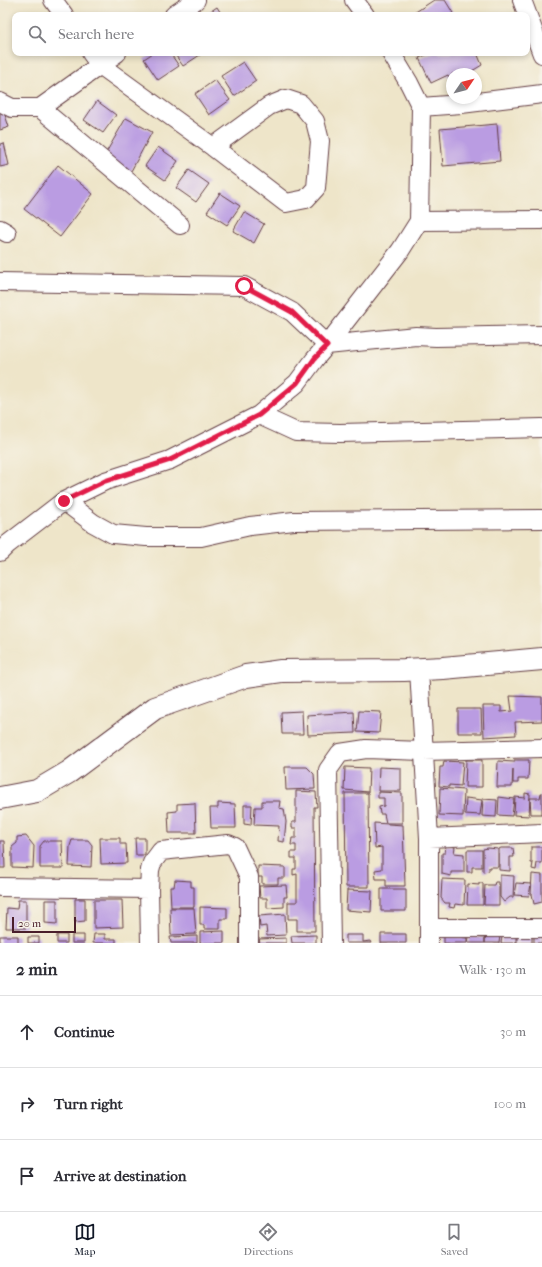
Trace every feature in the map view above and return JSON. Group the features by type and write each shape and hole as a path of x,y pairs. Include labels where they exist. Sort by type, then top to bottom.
{"street":[{"path":"53,0 62,12"},
{"path":"354,0 363,12"},
{"path":"522,0 526,12"},
{"path":"530,22 542,54"},
{"path":"40,108 95,59 106,56"},
{"path":"0,552 8,544 64,501 105,481 170,460 259,415 297,383 315,358 327,346 400,251 419,221 420,107 409,83 393,56"},
{"path":"95,59 286,203 306,199 316,188 320,141 314,121 301,104 286,98 269,106 213,147"},
{"path":"420,107 461,104 542,94"},
{"path":"0,102 12,108 40,108 180,226"},
{"path":"419,221 542,220"},
{"path":"0,282 244,286 292,312 327,346"},
{"path":"327,346 416,336 542,335"},
{"path":"259,415 296,432 340,433 542,428"},
{"path":"64,501 93,523 114,534 146,537 201,537 250,526 294,521 542,519"},
{"path":"0,798 37,791 69,772 155,708 246,676 281,671 419,670 542,659"},
{"path":"419,670 429,838 429,935 542,928"},
{"path":"331,943 328,770 340,753 366,749 424,752 542,748"},
{"path":"429,838 542,833"},
{"path":"150,943 150,870 152,864 161,851 228,844 235,847 249,877 248,943"},
{"path":"0,886 149,889"}],"building":[{"path":"434,0 445,0 452,12 416,12"},
{"path":"217,7 220,12 210,12"},
{"path":"148,56 172,56 179,66 158,80 144,59"},
{"path":"176,56 198,56 183,66"},
{"path":"423,56 478,56 482,65 477,68 446,68 446,76 431,83 419,58"},
{"path":"243,62 256,81 234,96 221,76"},
{"path":"215,80 230,100 209,115 195,94"},
{"path":"97,101 116,115 103,133 84,120"},
{"path":"0,106 2,106 9,127 0,130"},
{"path":"126,118 152,132 130,173 103,158"},
{"path":"497,124 500,161 443,166 440,129"},
{"path":"4,143 9,165 0,167 0,144"},
{"path":"158,147 178,161 165,180 145,166"},
{"path":"58,165 93,194 60,237 24,209"},
{"path":"189,170 209,184 196,202 176,188"},
{"path":"220,193 240,206 227,225 207,212"},
{"path":"244,212 264,224 254,243 233,231"},
{"path":"510,696 542,697 542,721 515,722 516,735 484,737 483,706 501,706 501,712 512,711"},
{"path":"458,709 481,709 482,733 458,733"},
{"path":"302,711 303,734 282,734 281,712"},
{"path":"359,711 381,712 379,733 357,732"},
{"path":"354,712 355,733 308,735 307,715"},
{"path":"466,760 482,760 482,787 465,787"},
{"path":"514,760 529,760 528,779 518,779 518,783 513,783 513,769 512,787 497,787 498,761 514,762"},
{"path":"444,761 463,762 461,786 439,786 440,767 443,767"},
{"path":"285,767 307,767 314,774 315,789 286,790"},
{"path":"345,767 369,768 368,792 344,790"},
{"path":"379,767 401,768 401,791 378,791"},
{"path":"440,788 464,790 463,816 439,815"},
{"path":"296,791 316,792 317,807 314,807 315,931 297,931 297,919 288,919 288,902 297,902 297,874 293,875 293,869 296,869 296,858 291,858 291,852 296,852 296,845 291,845 292,838 296,838 296,828 292,828 292,822 296,822"},
{"path":"378,792 402,793 402,823 386,823 384,814 380,814 379,807 384,806 384,798 378,798"},
{"path":"345,793 368,793 369,887 346,887"},
{"path":"525,793 530,794 529,816 514,815 515,797 525,798"},
{"path":"541,793 542,814 531,814 530,798 540,798"},
{"path":"499,797 514,799 512,816 498,815"},
{"path":"466,798 482,800 480,815 465,814"},
{"path":"483,799 497,800 496,817 482,816"},
{"path":"262,801 280,801 279,808 284,809 286,822 284,842 278,841 279,826 254,825 255,807 262,807"},
{"path":"195,803 196,833 169,833 168,812 177,811 177,804"},
{"path":"218,803 235,804 236,828 211,828 210,808 218,808"},
{"path":"244,805 252,805 251,825 244,824"},
{"path":"374,823 403,825 405,886 386,886 386,879 376,879 375,870 382,869 382,847 375,848"},
{"path":"26,836 34,846 33,868 12,867 12,847 17,843 17,837"},
{"path":"100,838 120,838 120,844 126,844 127,863 101,864"},
{"path":"135,838 145,838 145,855 136,855"},
{"path":"72,840 88,840 92,845 91,867 69,866 70,846"},
{"path":"0,841 4,841 5,868 0,868"},
{"path":"44,841 62,841 63,868 40,868 40,846"},
{"path":"446,845 455,847 454,853 464,854 464,872 451,872 451,876 442,874 442,853 445,853"},
{"path":"531,847 542,847 542,863 537,863 536,870 532,869 533,863 531,863"},
{"path":"513,848 514,857 510,857 510,871 499,870 499,849"},
{"path":"483,849 498,849 498,867 489,867 489,871 483,872"},
{"path":"467,850 482,850 482,867 472,867 472,872 467,872"},
{"path":"258,866 285,867 285,878 278,878 278,884 262,884 262,877 258,877"},
{"path":"532,874 542,875 542,902 534,904 531,894"},
{"path":"500,875 514,876 513,897 510,897 504,902 500,897"},
{"path":"442,879 465,880 464,905 455,904 454,908 449,907 450,903 445,903 441,898"},
{"path":"175,880 191,881 191,887 194,887 194,907 171,907 170,887 174,887"},
{"path":"495,882 498,882 499,885 499,905 484,905 485,885 494,885"},
{"path":"479,883 483,883 483,905 467,905 468,884 479,885"},
{"path":"516,883 531,884 529,896 514,895"},
{"path":"286,885 287,897 284,897 284,907 267,908 267,898 260,898 259,886"},
{"path":"381,889 406,889 406,911 381,911"},
{"path":"347,890 372,891 371,912 346,910"},
{"path":"75,899 85,899 85,921 75,922"},
{"path":"18,900 26,900 26,928 6,928 7,908 17,909"},
{"path":"45,900 57,900 57,924 45,923"},
{"path":"94,900 122,900 123,927 94,928"},
{"path":"200,907 227,908 227,919 220,919 220,929 204,929 204,925 200,925"},
{"path":"170,908 194,908 196,934 171,935"},
{"path":"285,914 286,935 267,936 266,926 260,927 259,916"},
{"path":"224,931 224,943 200,943 200,932"},
{"path":"94,934 105,934 105,939 116,939 116,943 93,943"},
{"path":"381,934 406,934 406,943 381,943"},
{"path":"517,934 532,935 532,943 517,943"},
{"path":"57,935 67,935 67,943 57,943"},
{"path":"72,935 84,935 84,943 72,943"},
{"path":"316,935 316,943 292,943 291,936"},
{"path":"346,935 363,935 363,942 370,941 371,943 346,943"},
{"path":"485,935 500,936 499,943 485,943"},
{"path":"534,935 542,935 542,943 534,943"},
{"path":"0,936 18,936 18,943 0,943"},
{"path":"197,936 197,943 171,943 170,937"},
{"path":"444,936 467,938 467,943 444,943"},
{"path":"28,937 39,937 39,943 28,943"},
{"path":"469,937 485,938 485,943 468,943"},
{"path":"502,937 516,937 516,943 501,943"},
{"path":"286,938 286,943 260,943 259,939"}],"route":[{"path":"64,501 105,481 170,460 259,415 297,383 315,358 327,346 292,312 244,286"}]}
